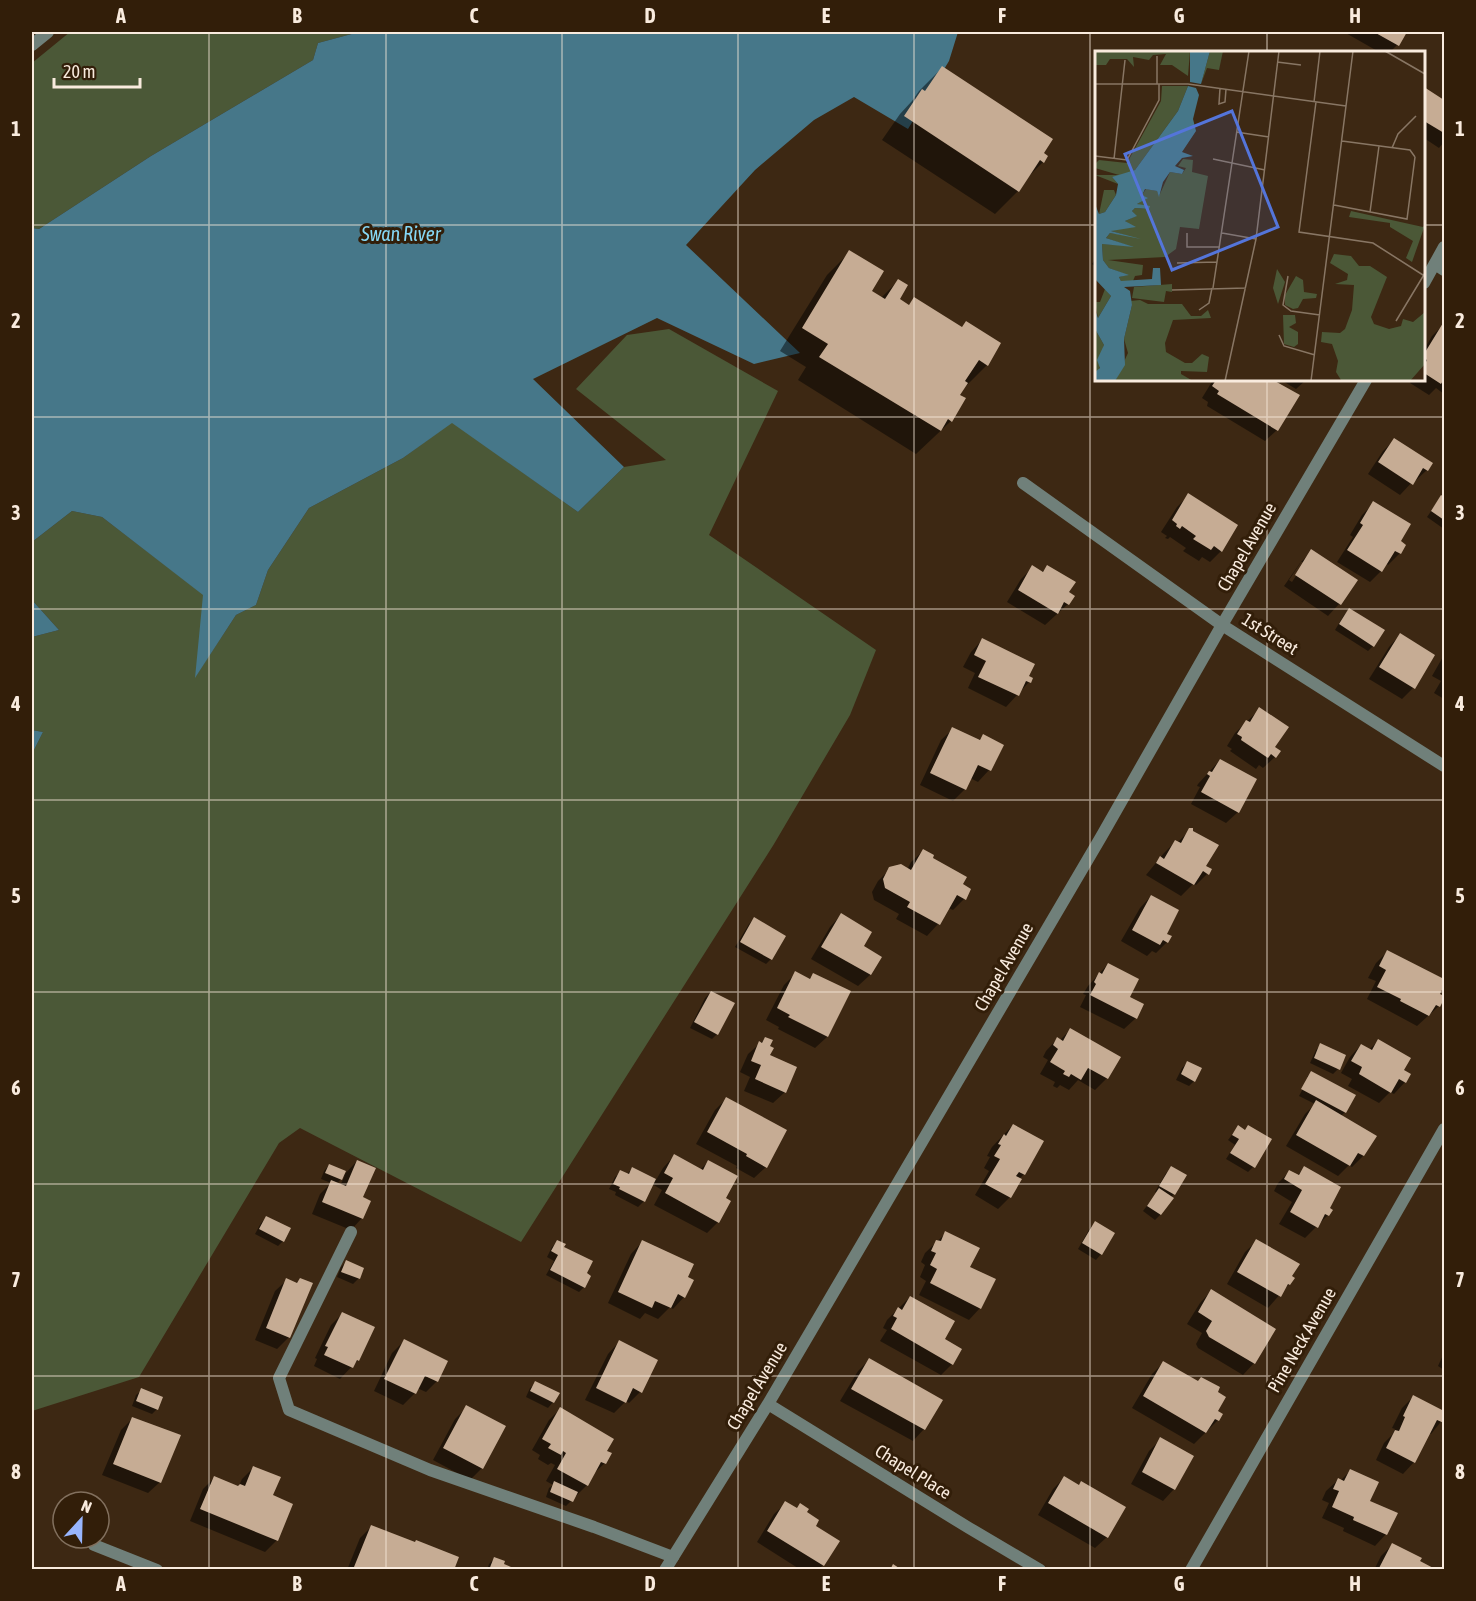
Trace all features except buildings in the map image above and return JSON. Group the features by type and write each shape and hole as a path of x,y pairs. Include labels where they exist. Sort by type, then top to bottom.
{"street":[{"path":"32,45 48,32"},
{"path":"1425,282 1440,267 1444,247"},
{"name":"Chapel Avenue","path":"665,1569 768,1404 1095,848 1365,381"},
{"name":"1st Street","path":"1023,483 1222,626 1444,766"},
{"name":"Pine Neck Avenue","path":"1191,1569 1444,1129"},
{"path":"351,1233 279,1378 288,1410 430,1470 673,1557"},
{"name":"Chapel Place","path":"768,1404 1040,1569"},
{"path":"107,1550 157,1569"}],"green space":[{"path":"70,32 359,32 318,43 313,60 151,156 39,229 32,228 32,63"},
{"path":"669,329 778,391 709,535 876,650 850,715 774,844 521,1242 300,1128 279,1143 139,1377 32,1411 32,753 43,732 32,730 32,637 59,630 32,600 32,542 72,511 102,517 204,595 196,676 236,615 256,605 268,570 309,508 403,458 452,422 578,512 624,467 666,460 576,389 627,335"}],"water":[{"name":"Swan River","path":"359,32 958,32 949,61 908,129 854,97 814,120 755,170 686,245 800,353 754,364 657,318 533,379 624,467 578,512 452,423 403,458 309,508 268,570 256,605 236,615 195,678 203,595 102,517 72,511 32,542 32,228 39,229 151,156 313,60 318,43"},
{"path":"32,600 59,630 32,637"},
{"path":"32,730 43,732 32,753"}]}
